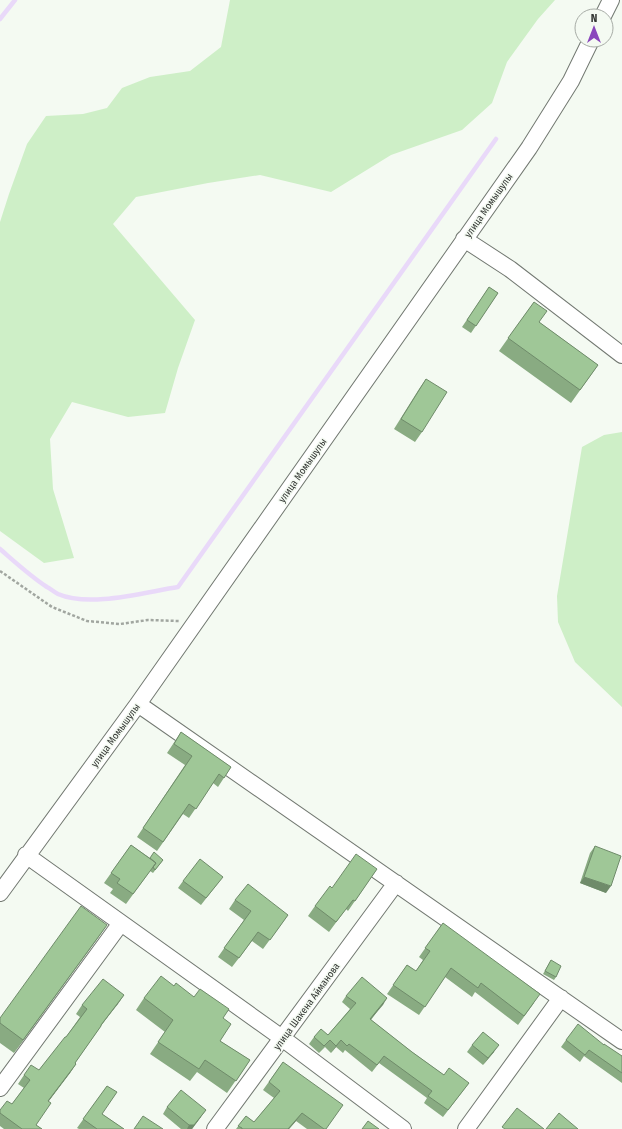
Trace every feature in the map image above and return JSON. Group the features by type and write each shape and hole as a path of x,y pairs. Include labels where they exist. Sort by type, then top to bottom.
{"street":[{"name":"улица Момышулы","path":"0,893 26,855 138,704 529,148 571,81 588,48"},
{"path":"464,239 510,269 622,355"},
{"path":"138,704 622,1041"},
{"path":"26,855 282,1038 402,1129"},
{"name":"улица Шакена Айманова","path":"215,1129 396,883"},
{"path":"0,1088 121,923"},
{"path":"466,1129 561,998"}],"path":[{"path":"0,571 52,607 87,621 120,624 148,620 196,621"}],"green space":[{"path":"230,0 555,0 538,19 507,62 492,103 462,130 391,155 331,192 260,175 208,183 136,197 113,224 195,320 178,368 165,413 128,417 72,402 50,439 53,489 74,558 44,563 0,531 0,222 9,194 27,144 46,116 83,114 107,108 122,88 150,77 190,71 221,47"},
{"path":"622,432 622,707 575,662 558,622 557,596 582,447 604,435"}],"building":[{"path":"489,287 498,293 476,326 467,320"},
{"path":"534,302 547,311 539,322 598,365 580,390 508,338"},
{"path":"426,379 447,392 422,432 401,419"},
{"path":"181,732 231,767 224,778 219,774 196,809 189,804 163,842 143,828 192,756 174,744"},
{"path":"131,845 156,863 133,894 117,883 120,879 111,873"},
{"path":"595,846 621,856 611,886 584,877"},
{"path":"154,852 163,860 155,870 153,867 156,863 150,858"},
{"path":"356,854 377,869 355,901 353,900 336,922 315,906 330,886 332,888"},
{"path":"200,859 223,877 206,898 183,881"},
{"path":"248,884 288,915 270,940 258,932 239,958 224,948 251,911 235,900"},
{"path":"81,906 107,925 23,1040 0,1023 0,1018"},
{"path":"443,923 540,994 524,1016 481,983 478,988 451,968 425,1007 393,985 407,965 416,971 430,951 425,948"},
{"path":"551,960 561,966 556,977 545,971"},
{"path":"161,976 174,986 176,983 194,997 200,989 229,1009 223,1018 231,1024 220,1041 250,1060 236,1081 205,1060 199,1069 158,1042 173,1020 144,998"},
{"path":"362,977 387,998 370,1019 444,1075 449,1068 469,1083 448,1110 428,1096 432,1091 384,1056 377,1065 349,1044 347,1046 341,1040 336,1046 330,1040 324,1046 314,1037 321,1029 328,1035 356,1003 346,996"},
{"path":"103,979 124,995 101,1025 75,1063 76,1064 48,1101 51,1103 36,1125 42,1129 22,1129 0,1113 0,1110 7,1101 12,1104 30,1080 24,1075 31,1065 39,1070 66,1037 87,1009 82,1005"},
{"path":"578,1024 604,1045 622,1056 622,1073 589,1050 585,1055 566,1040"},
{"path":"483,1032 499,1045 488,1058 472,1045"},
{"path":"283,1062 343,1105 326,1129 302,1113 288,1129 242,1129 238,1126 246,1116 254,1122 280,1091 269,1082"},
{"path":"107,1086 117,1092 102,1114 124,1129 97,1129 83,1119"},
{"path":"181,1090 206,1110 194,1125 189,1125 167,1107"},
{"path":"517,1108 544,1129 505,1129 502,1127"},
{"path":"559,1113 578,1129 546,1129"},
{"path":"143,1116 163,1129 134,1129"},
{"path":"368,1121 379,1129 362,1129"}],"waterway":[{"path":"0,19 15,0"},
{"path":"0,549 41,583 58,594 71,598 86,600 118,598 178,587 496,139"}]}
